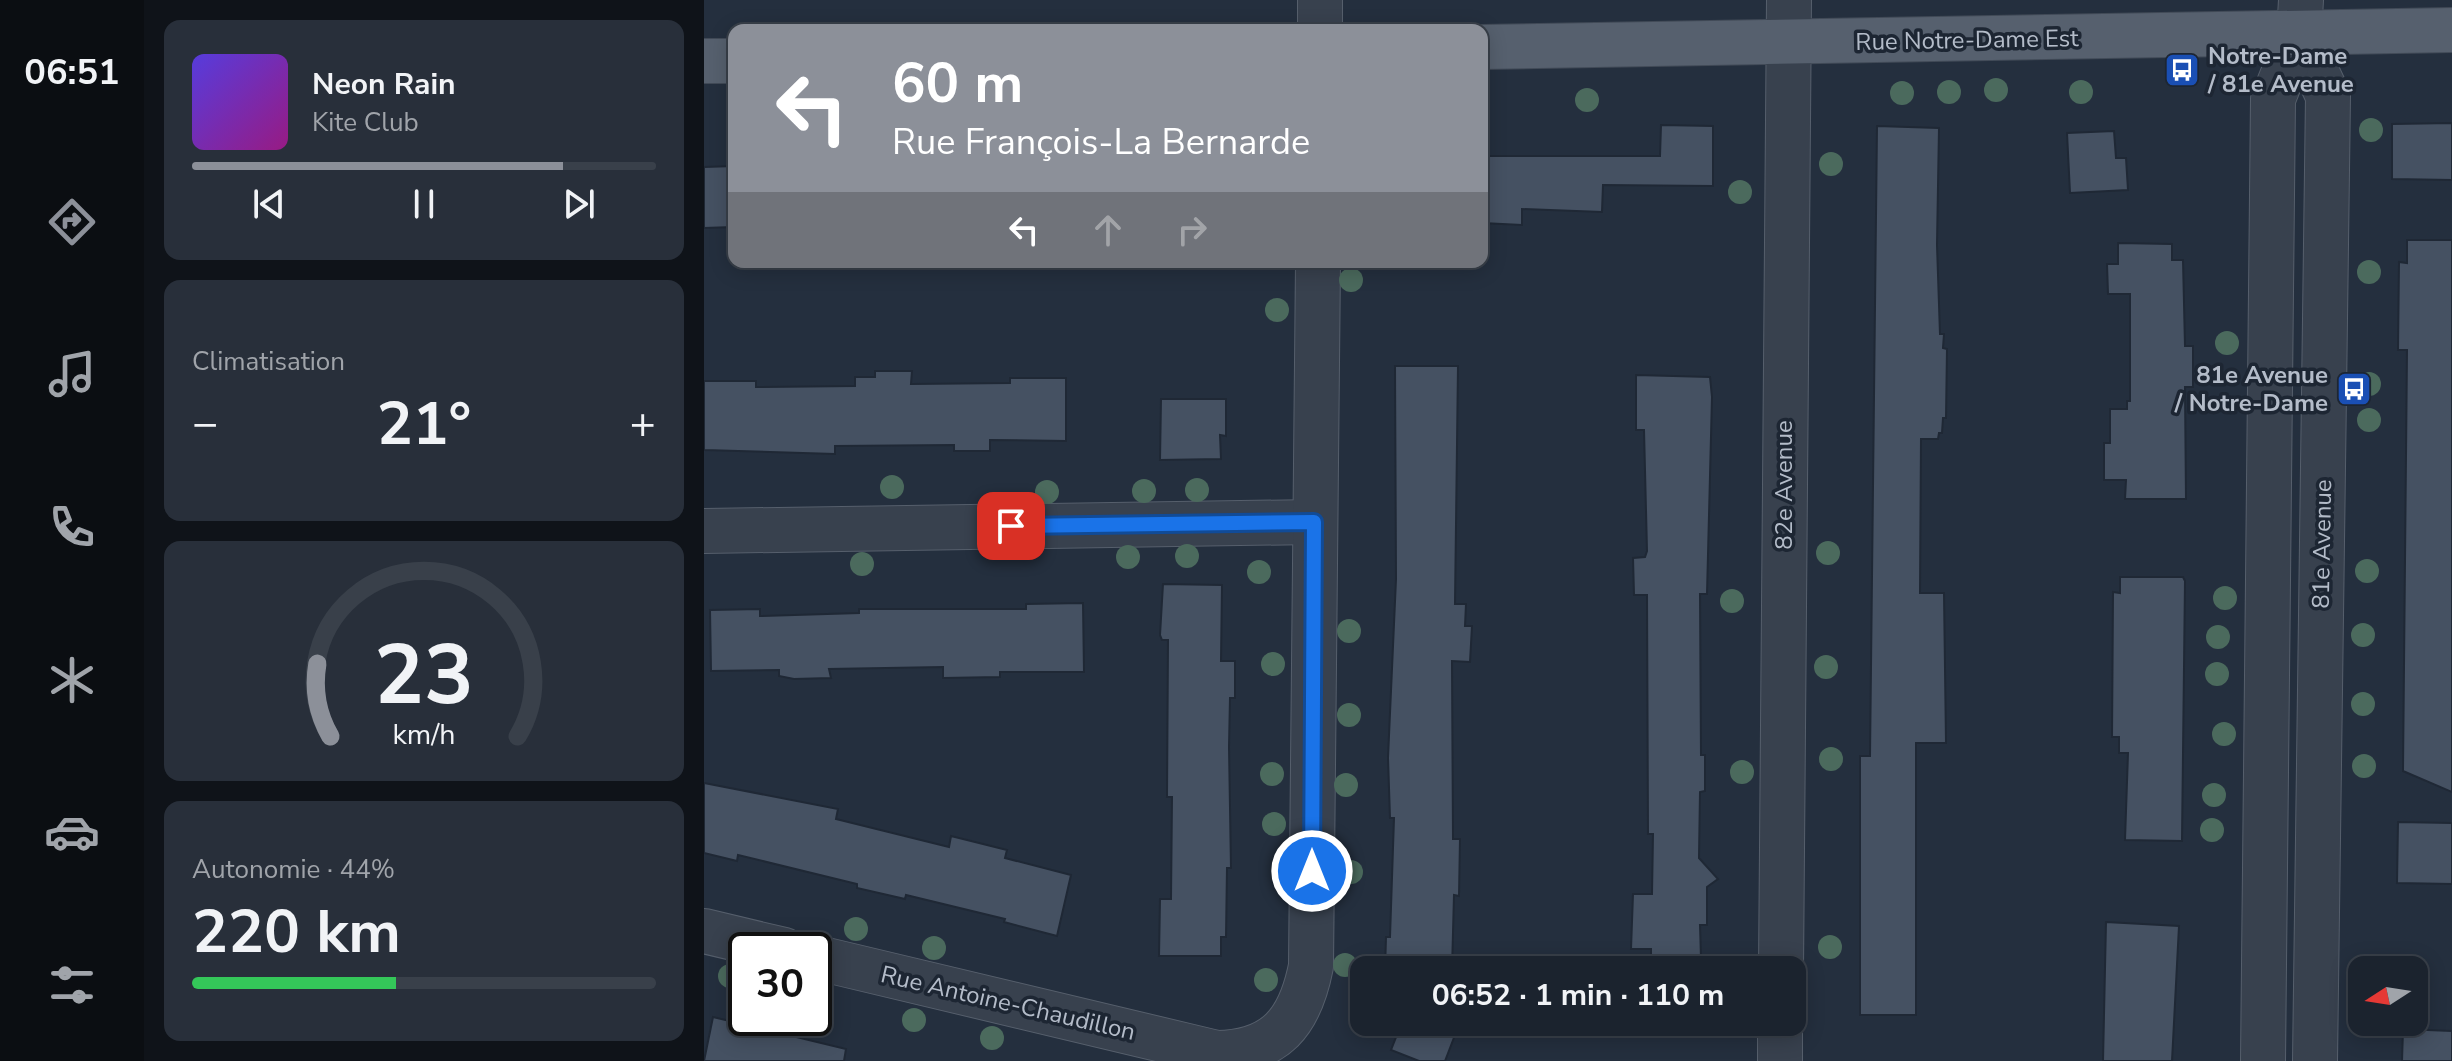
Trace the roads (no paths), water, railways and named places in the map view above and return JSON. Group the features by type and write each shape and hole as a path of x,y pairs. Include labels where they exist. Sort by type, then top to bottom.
{"main road":[{"name":"Rue Notre-Dame Est","path":"1488,46 1788,21 2300,17 2452,30"},
{"path":"704,61 728,61"}],"street":[{"path":"1320,0 1320,24"},
{"path":"2263,1061 2273,99 2300,17"},
{"name":"81e Avenue","path":"2300,17 2328,96 2315,1061"},
{"name":"82e Avenue","path":"1781,956 1788,21"},
{"name":"Rue Antoine-Chaudillon","path":"832,961 1217,1053 1241,1053 1264,1044 1283,1030 1298,1012 1311,966 1318,268"},
{"path":"704,531 1314,522"},
{"path":"704,931 728,937"},
{"path":"1780,1036 1780,1061"}],"place":[{"name":"Notre-Dame / 81e Avenue","path":"2182,70"},
{"name":"81e Avenue / Notre-Dame","path":"2354,389"}]}
